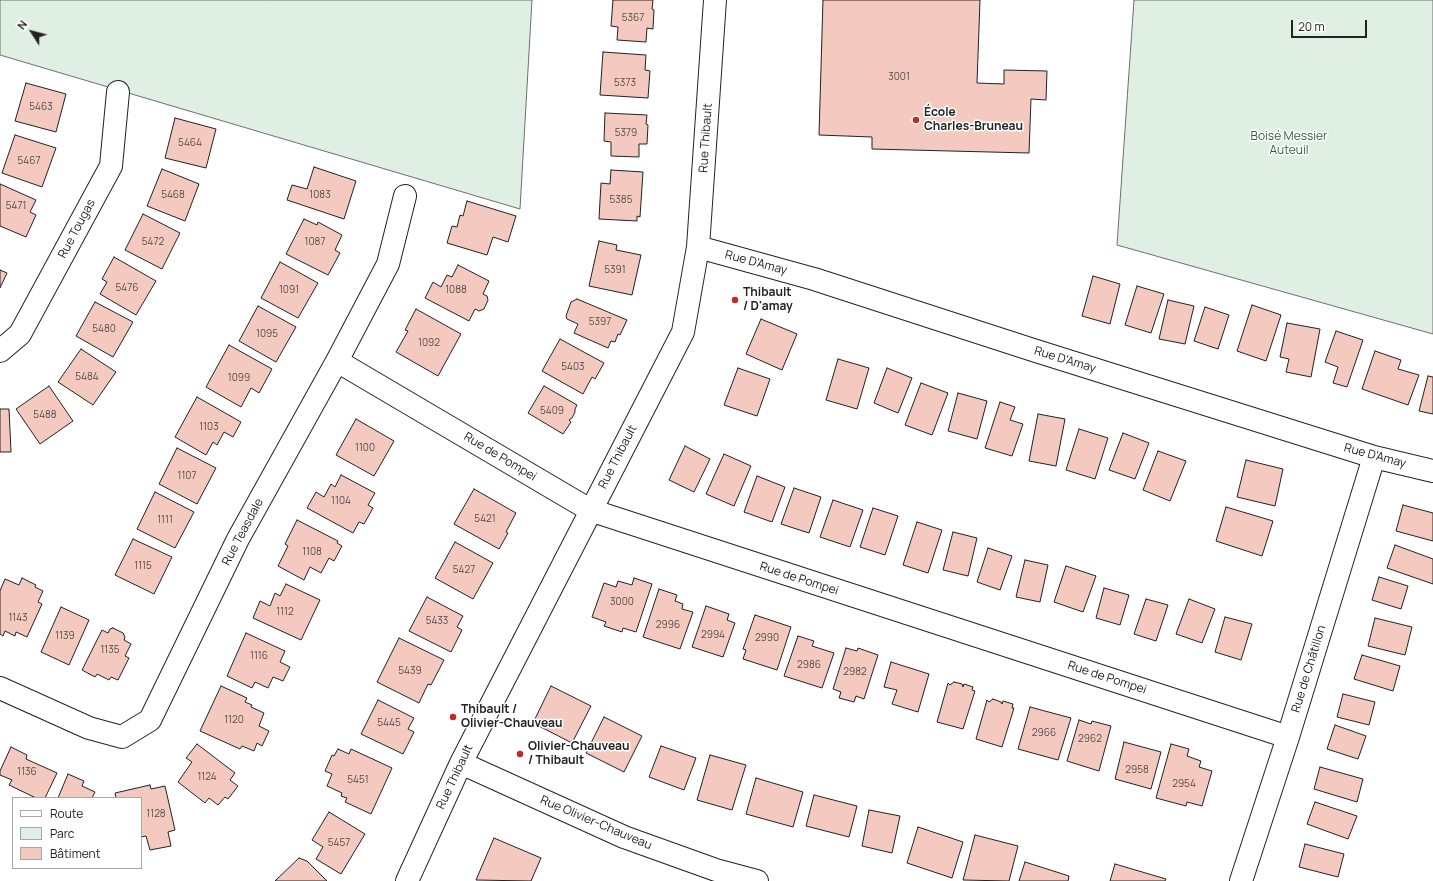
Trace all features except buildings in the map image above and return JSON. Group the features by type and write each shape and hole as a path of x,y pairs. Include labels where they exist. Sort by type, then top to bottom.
{"street":[{"name":"Rue Thibault","path":"407,881 461,763 683,332 698,247 716,0"},
{"name":"Rue Tougas","path":"0,351 20,334 111,166 118,92"},
{"name":"Rue Teasdale","path":"0,688 89,728 122,737 150,720 238,539 337,361 388,264 405,196"},
{"name":"Rue D'Amay","path":"698,247 814,279 1033,350 1374,457 1433,471"},
{"name":"Rue de Pompei","path":"337,361 590,510 1288,737"},
{"name":"Rue de Châtillon","path":"1241,881 1288,737 1374,457"},
{"name":"Rue Olivier-Chauveau","path":"461,763 624,838 716,870 757,881"}],"green space":[{"path":"0,0 532,0 520,209 0,55"},
{"name":"Boisé Messier Auteuil","path":"1134,0 1433,0 1433,334 1117,245"}],"place":[{"name":"École Charles-Bruneau","path":"916,120"},
{"name":"Thibault / D'amay","path":"735,300"},
{"name":"Thibault / Olivier-Chauveau","path":"453,717"},
{"name":"Olivier-Chauveau / Thibault","path":"520,754"}]}
